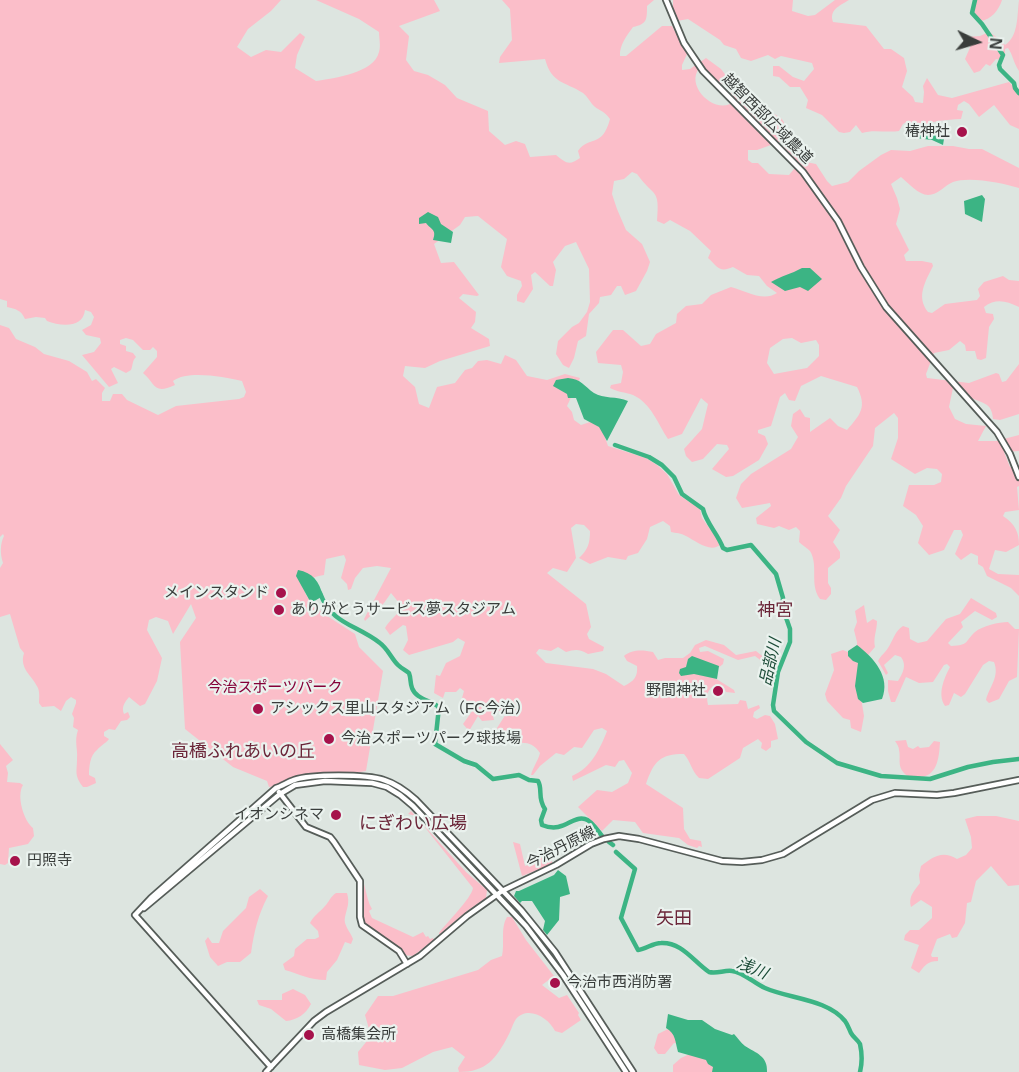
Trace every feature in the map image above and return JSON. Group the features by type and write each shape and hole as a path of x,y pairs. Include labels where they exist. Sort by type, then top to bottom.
{"street":[{"name":"越智西部広域農道","path":"666,0 684,43 703,71 804,172 828,206 876,293 891,314 997,432 1007,448 1019,477"},
{"path":"135,915 151,898 276,788 293,780 329,776 374,778 397,785 416,800 521,910 555,952 633,1072"},
{"name":"今治丹原線","path":"266,1072 320,1016 428,950 467,916 502,891 556,866 591,844 612,837 639,839 722,861 762,860 783,854 884,795 954,793 1019,780"},
{"path":"135,915 280,794 295,785 325,781 372,783 387,787 413,806 526,926 626,1072"},
{"path":"276,788 306,827 330,837 334,842 360,881 360,917 363,925 399,951 407,964"},
{"path":"135,915 271,1067"}],"green space":[{"name":"今治スポーツパーク","path":"0,0 281,0 248,29 237,47 251,57 266,50 281,52 300,33 305,37 297,55 295,68 316,81 362,70 376,59 380,45 379,32 359,19 316,0 434,0 440,11 399,26 409,36 406,60 414,71 428,75 445,85 457,98 488,111 489,131 505,145 516,141 525,144 530,157 556,155 570,163 580,158 578,151 582,146 603,134 610,119 583,93 555,78 545,59 499,63 500,57 512,40 510,9 502,0 654,0 647,6 645,21 633,27 626,37 620,56 626,56 662,26 672,26 687,54 682,70 690,69 706,58 721,69 727,77 724,83 719,84 702,65 696,73 696,82 704,97 712,103 728,105 735,100 730,95 735,85 738,84 767,110 783,120 785,126 782,141 757,150 748,150 748,160 758,163 769,174 789,175 799,163 783,146 789,144 799,149 806,162 816,164 832,186 848,182 859,171 891,150 910,151 928,146 982,149 1019,168 1019,188 995,182 960,180 928,195 917,191 901,177 891,184 900,209 896,224 909,250 904,255 906,261 922,261 932,263 933,266 922,295 928,312 932,313 945,304 977,300 980,296 978,289 984,282 1003,276 1009,280 1019,281 1019,307 1001,301 984,307 986,313 993,314 994,319 989,327 986,358 977,359 975,351 966,351 965,345 960,341 949,350 934,353 926,374 927,378 969,383 996,373 999,374 1002,382 1006,381 1019,364 1019,414 1000,420 993,419 988,406 969,396 960,386 953,388 949,407 955,419 966,424 986,426 978,441 996,441 1019,435 1019,451 1004,452 1010,467 1019,466 1019,486 1017,487 1019,510 1005,512 1003,516 1011,522 1015,529 1019,545 1006,552 995,550 989,569 998,574 1019,575 1019,596 1011,588 987,576 983,567 978,564 978,556 971,553 961,560 955,554 963,535 961,530 954,530 944,550 929,555 918,543 923,526 916,515 903,506 909,485 934,485 941,482 942,474 937,469 927,468 915,474 891,459 898,438 898,418 894,413 875,428 873,446 828,516 840,530 833,542 840,552 840,558 828,568 831,594 826,600 820,599 817,593 813,557 810,551 799,542 800,531 796,527 789,530 779,526 774,528 757,524 756,518 771,506 770,503 742,508 736,498 741,484 751,474 791,449 798,437 791,426 793,414 800,409 805,417 810,418 810,432 830,418 838,426 847,430 861,410 862,400 857,387 821,376 801,386 795,401 789,400 785,393 780,397 771,426 758,430 758,433 765,436 768,444 759,460 733,476 726,477 712,469 729,449 727,445 717,444 703,459 692,462 686,456 684,449 702,429 708,404 701,398 682,434 668,439 645,403 633,395 610,388 611,385 621,383 623,372 621,365 598,363 596,352 613,330 623,330 641,346 650,344 656,334 676,323 677,314 686,306 702,304 711,295 731,287 760,296 777,293 759,276 747,275 733,267 719,268 708,258 711,251 690,231 670,220 664,224 657,221 658,203 654,194 637,174 632,172 624,179 614,181 612,194 626,230 642,244 650,262 636,291 625,295 621,286 617,286 611,295 600,297 599,303 589,314 586,336 578,341 569,368 563,365 556,354 558,341 579,323 587,312 590,302 589,269 576,242 565,246 553,262 556,270 553,286 550,286 535,272 531,275 533,289 524,303 517,301 517,295 522,286 521,281 507,276 501,267 507,239 478,216 465,217 460,225 434,244 441,263 454,262 479,295 463,294 459,298 476,312 475,322 471,328 489,339 490,346 440,361 425,368 405,366 403,376 415,387 419,404 429,408 437,387 455,383 465,370 472,368 478,361 487,360 501,364 505,355 516,360 527,376 547,380 565,374 580,378 567,406 574,420 581,425 593,421 601,426 608,446 646,458 657,465 667,474 679,495 700,509 702,518 721,544 717,547 708,547 684,535 671,532 670,526 663,521 650,527 647,539 638,553 628,556 626,560 608,557 590,564 579,558 588,546 590,531 584,525 576,524 571,528 576,558 567,572 553,568 547,573 586,604 591,627 587,634 589,639 604,647 603,651 588,654 577,650 566,652 558,647 551,651 539,649 536,653 546,663 593,669 606,674 624,686 633,680 637,673 637,666 627,661 624,656 634,651 653,652 658,660 683,658 695,645 706,640 724,645 736,655 756,651 766,659 763,662 755,656 738,660 705,646 699,648 700,652 708,651 724,659 723,664 710,675 734,690 735,693 726,692 723,686 716,684 708,693 708,705 738,704 740,700 746,701 748,709 759,705 760,708 754,712 753,717 757,719 765,715 770,716 775,724 778,739 771,741 771,747 766,751 761,748 762,743 758,739 743,748 740,758 708,779 699,778 684,754 669,755 655,764 646,784 683,808 684,829 690,839 701,841 702,847 688,845 679,838 643,833 635,822 613,820 602,831 578,807 597,790 612,792 628,783 632,773 624,760 619,761 615,767 606,765 573,781 572,776 590,763 598,751 607,731 602,728 594,730 582,748 574,747 564,755 556,753 533,775 531,775 540,753 527,743 511,745 497,728 506,714 505,710 492,712 494,720 482,721 478,716 469,731 463,724 475,707 462,698 464,691 460,688 456,692 445,692 443,698 434,693 436,675 440,676 446,663 460,656 465,642 458,638 453,642 409,655 403,650 408,640 406,626 403,625 390,635 385,628 401,608 391,593 384,603 365,621 364,619 391,568 377,566 363,568 355,578 351,589 348,590 347,584 341,578 346,560 344,555 326,559 324,575 315,577 305,593 313,606 318,606 321,612 355,634 359,647 383,671 366,771 269,787 267,781 233,767 185,729 180,642 196,618 191,604 173,634 168,621 156,617 149,620 147,630 162,658 157,681 145,704 140,706 129,697 123,709 124,714 128,712 130,717 121,721 115,730 109,729 104,732 104,736 109,739 91,758 89,775 95,778 96,783 83,787 77,773 76,738 78,730 73,727 72,714 76,700 71,697 61,711 54,706 42,707 39,703 38,688 23,663 24,653 20,648 10,614 0,617 0,568 3,563 1,549 4,536 3,534 0,537 0,325 9,328 16,339 35,347 44,354 69,361 87,372 92,381 96,379 105,388 102,401 110,401 113,394 122,394 127,400 158,415 176,406 239,399 244,397 246,392 242,381 206,375 180,378 173,381 175,385 168,388 156,387 143,373 157,357 157,351 153,347 150,350 143,350 133,340 126,338 120,340 120,344 126,346 126,351 133,353 136,357 131,370 126,373 114,367 111,369 118,383 109,387 82,355 94,352 101,343 100,338 86,335 82,330 91,325 94,317 91,312 85,310 76,323 58,324 47,321 45,318 25,319 18,310 7,307 7,301 0,299","holes":["792,338 801,343 816,340 819,345 819,356 807,368 774,374 767,363 770,348 783,339"]},
{"path":"673,0 793,0 792,11 808,16 815,15 835,0 849,0 834,11 833,22 866,26 884,49 891,49 904,58 907,71 902,87 915,102 923,103 923,86 927,78 938,95 952,98 1009,82 1019,92 1019,129 1010,125 994,105 979,117 964,101 958,105 957,110 963,111 961,119 945,120 920,127 908,121 899,131 862,133 856,125 850,132 839,132 822,115 806,108 808,100 800,87 790,87 779,77 773,76 773,66 779,66 793,77 804,81 814,69 812,63 781,56 775,59 768,55 751,61 741,58 736,49 724,45 688,19 677,21 673,11"},
{"path":"975,0 1002,0 994,14 980,21 974,13"},
{"path":"1019,0 1019,71 1008,48 1005,49 1005,56 1001,60 996,59 990,66 986,64 980,71 974,73 965,59 972,43 966,37 980,36 989,32 1005,45 1010,41 1015,30"},
{"path":"971,598 996,613 997,617 992,620 975,611 961,622 963,627 948,643 951,646 961,645 982,628 1008,622 1015,629 1019,629 1017,677 1009,681 999,699 989,703 986,700 996,667 994,662 989,661 983,665 965,694 961,697 954,693 949,705 945,706 941,692 950,667 947,664 933,682 919,683 906,677 895,702 891,702 888,680 898,681 903,672 904,663 901,657 895,655 884,665 888,673 886,675 878,661 898,631 903,626 909,628 910,639 918,643 927,641 946,619 960,614"},
{"path":"864,605 867,623 873,619 877,621 875,647 862,662 859,685 864,716 861,732 851,728 850,720 843,718 827,701 825,694 834,670 831,654 843,650 850,653 857,648 854,630 857,622 855,611"},
{"path":"906,740 908,747 913,749 918,746 920,748 929,747 934,741 940,742 938,761 933,771 924,776 911,777 902,770 899,748 895,741"},
{"path":"0,744 13,760 6,766 7,782 23,785 20,795 22,808 33,828 34,836 28,844 9,848 8,863 5,865 0,864"},
{"path":"977,816 996,816 1019,821 1019,885 1008,886 991,866 976,881 971,902 967,903 965,923 957,937 952,938 950,934 937,939 931,955 938,957 938,961 927,964 919,973 911,968 919,945 904,940 910,930 919,930 932,918 932,907 921,900 911,907 910,903 920,883 921,866 942,855 957,859 966,855 972,848 965,819"},
{"path":"420,820 466,872 487,890 486,898 439,935 468,898 473,888"},
{"path":"513,842 520,844 525,866 539,861 537,851 540,847 549,855 553,864 522,876"},
{"path":"357,869 363,880 372,909 369,911 372,918 413,937 423,932 426,937 434,940 413,956 403,955 364,925 362,914 364,886"},
{"path":"260,889 268,896 257,924 251,953 240,962 227,962 218,966 210,957 205,941 208,937 212,943 219,943 223,931 246,908 249,897"},
{"path":"336,893 347,893 345,920 353,939 351,944 345,942 337,960 327,972 326,980 310,978 285,970 283,964 294,956 295,949 307,939 319,937 318,931 310,923"},
{"path":"507,917 512,917 526,940 554,976 542,985 559,998 567,995 581,1020 562,1033 555,1031 538,1015 526,1013 521,1015 516,1019 504,1044 494,1057 489,1063 476,1070 459,1072 458,1068 465,1057 452,1047 433,1052 402,1068 385,1070 359,1065 358,1052 371,1036 365,1015 378,996 393,996 478,970 491,960 502,956 504,926"},
{"path":"293,989 305,995 311,1004 304,1014 294,1019 286,1021 271,1009 259,1005 257,1000 282,1000 282,994"},
{"path":"672,1027 718,1063 718,1072 673,1072 673,1065 692,1053 680,1044 674,1043 665,1054 658,1054 654,1048 658,1034"}],"shaded area":[{"path":"916,125 927,129 938,126 946,127 943,145 932,140 916,138 915,135 919,133"},
{"path":"982,195 985,199 982,222 965,214 964,201"},
{"path":"428,212 438,217 441,224 453,232 451,243 433,240 433,230 426,223 419,224 419,218"},
{"path":"802,268 810,268 822,279 808,291 800,287 785,291 771,282 779,278"},
{"path":"568,378 579,381 598,395 628,401 607,441 599,427 584,419 576,398 568,398 567,394 553,386 556,380"},
{"path":"298,570 315,578 323,596 311,603 296,576"},
{"path":"857,645 875,662 883,676 882,699 863,703 858,699 855,686 858,663 848,656 848,651"},
{"path":"692,656 719,666 717,679 694,674 681,676 680,669 686,667 688,659"},
{"path":"558,870 566,876 570,894 560,897 559,920 547,935 543,930 545,921 532,901 520,903 514,896 516,891 554,875"},
{"path":"668,1014 688,1020 702,1020 715,1029 734,1034 766,1062 767,1072 712,1072 713,1067 706,1060 678,1052 673,1035 666,1028"}],"waterway":[{"path":"975,0 972,13 1003,55 999,65 1000,69 1014,83 1019,93"},
{"name":"品部川","path":"615,445 649,457 662,465 674,477 682,494 703,509 723,548 727,550 751,545 776,574 783,598 782,606 790,629 790,642 778,672 774,711 806,742 837,763 881,776 930,779 968,767 1019,759"},
{"name":"浅川","path":"320,593 325,604 338,618 383,645 398,665 409,673 412,688 417,695 439,707 435,744 464,761 476,765 493,779 519,775 538,781 541,801 545,809 541,820 542,825 562,826 580,818 592,824 602,836"},
{"name":"浅川","path":"609,842 613,845"},
{"name":"浅川","path":"616,852 635,869 621,918 638,950 658,943 675,946 709,972 736,972 775,992 808,1000 828,1008 845,1021 860,1044 862,1058 860,1072"}],"place":[{"name":"椿神社","path":"962,132"},
{"name":"メインスタンド","path":"281,593"},
{"name":"ありがとうサービス夢スタジアム","path":"279,610"},
{"name":"野間神社","path":"718,691"},
{"name":"アシックス里山スタジアム（FC今治）","path":"258,709"},
{"name":"今治スポーツパーク球技場","path":"329,739"},
{"name":"イオンシネマ","path":"336,815"},
{"name":"円照寺","path":"15,861"},
{"name":"今治市西消防署","path":"555,983"},
{"name":"高橋集会所","path":"309,1035"}],"district":[{"name":"神宮","path":"775,611"},
{"name":"高橋ふれあいの丘","path":"243,752"},
{"name":"にぎわい広場","path":"413,824"},
{"name":"矢田","path":"674,919"}]}
